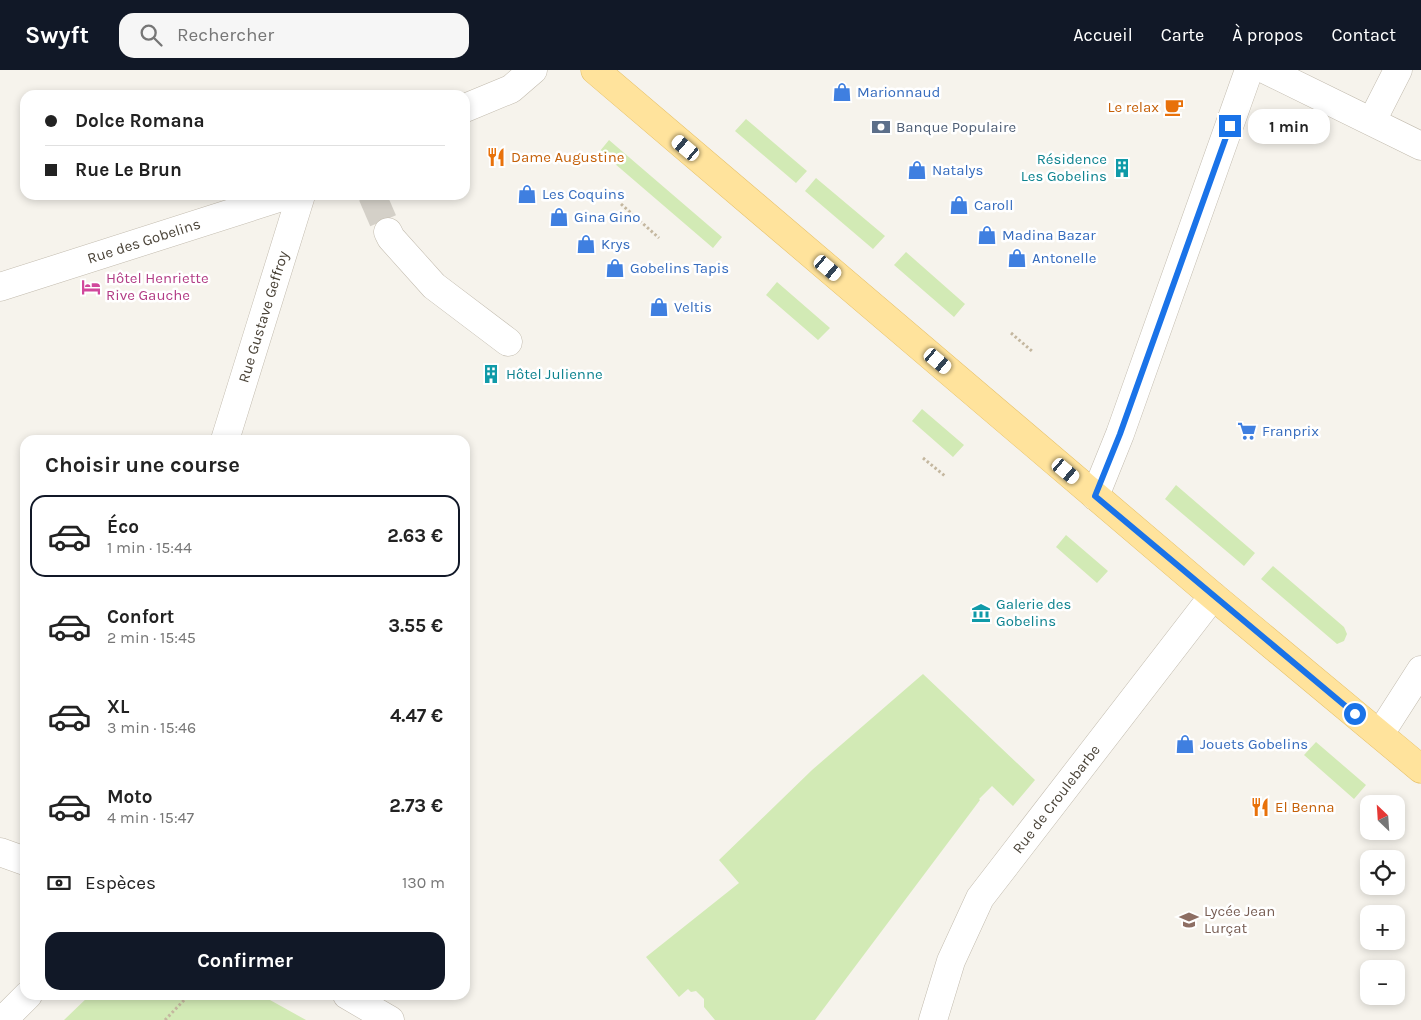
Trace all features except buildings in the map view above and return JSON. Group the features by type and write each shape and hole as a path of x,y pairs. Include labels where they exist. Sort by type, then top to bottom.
{"main road":[{"path":"595,70 1213,596 1421,769"}],"street":[{"path":"470,106 511,90 533,70"},
{"path":"1095,496 1123,426 1249,70"},
{"path":"1266,70 1421,146"},
{"path":"1372,121 1398,70"},
{"name":"Rue des Gobelins","path":"0,287 272,200"},
{"name":"Rue Gustave Geffroy","path":"227,435 299,200"},
{"path":"388,232 391,238 434,286 508,342"},
{"name":"Rue de Croulebarbe","path":"933,1020 951,961 980,898 1213,596"},
{"path":"1380,734 1421,670"},
{"path":"0,852 20,859"},
{"path":"3,1020 23,1000"},
{"path":"356,1000 390,1020"}],"path":[{"path":"621,204 659,238"},
{"path":"1011,333 1034,352"},
{"path":"923,458 945,476"},
{"path":"165,1020 184,1000"}],"green space":[{"path":"746,119 807,171 796,183 735,131"},
{"path":"609,140 722,237 713,248 600,151"},
{"path":"816,178 885,236 873,249 805,191"},
{"path":"906,252 965,304 954,317 894,265"},
{"path":"777,282 830,328 818,340 766,295"},
{"path":"922,409 964,445 953,457 912,421"},
{"path":"1176,485 1255,553 1244,566 1165,499"},
{"path":"1066,535 1108,571 1097,583 1056,547"},
{"path":"1273,566 1344,627 1347,634 1344,641 1337,644 1261,579"},
{"path":"923,674 1035,780 1013,806 992,786 979,799 815,1020 715,1020 704,1007 704,999 696,991 691,992 688,989 679,997 646,957 739,883 719,860 812,770"},
{"path":"1316,742 1366,785 1354,799 1304,755"},
{"path":"85,1000 270,1000 306,1020 64,1020"}],"tunnel":[{"path":"374,200 388,232"}],"place":[{"name":"Marionnaud","path":"842,92"},
{"name":"Le relax","path":"1174,107"},
{"name":"Banque Populaire","path":"881,127"},
{"name":"Dame Augustine","path":"496,157"},
{"name":"Résidence Les Gobelins","path":"1122,168"},
{"name":"Natalys","path":"917,170"},
{"name":"Les Coquins","path":"527,194"},
{"name":"Caroll","path":"959,205"},
{"name":"Gina Gino","path":"559,217"},
{"name":"Madina Bazar","path":"987,235"},
{"name":"Krys","path":"586,244"},
{"name":"Antonelle","path":"1017,258"},
{"name":"Gobelins Tapis","path":"615,268"},
{"name":"Hôtel Henriette Rive Gauche","path":"91,287"},
{"name":"Veltis","path":"659,307"},
{"name":"Hôtel Julienne","path":"491,374"},
{"name":"Franprix","path":"1247,431"},
{"name":"Galerie des Gobelins","path":"981,613"},
{"name":"Jouets Gobelins","path":"1185,744"},
{"name":"El Benna","path":"1260,807"},
{"name":"Lycée Jean Lurçat","path":"1189,920"}],"route":[{"path":"1230,126 1120,434 1095,496 1355,714"}]}
